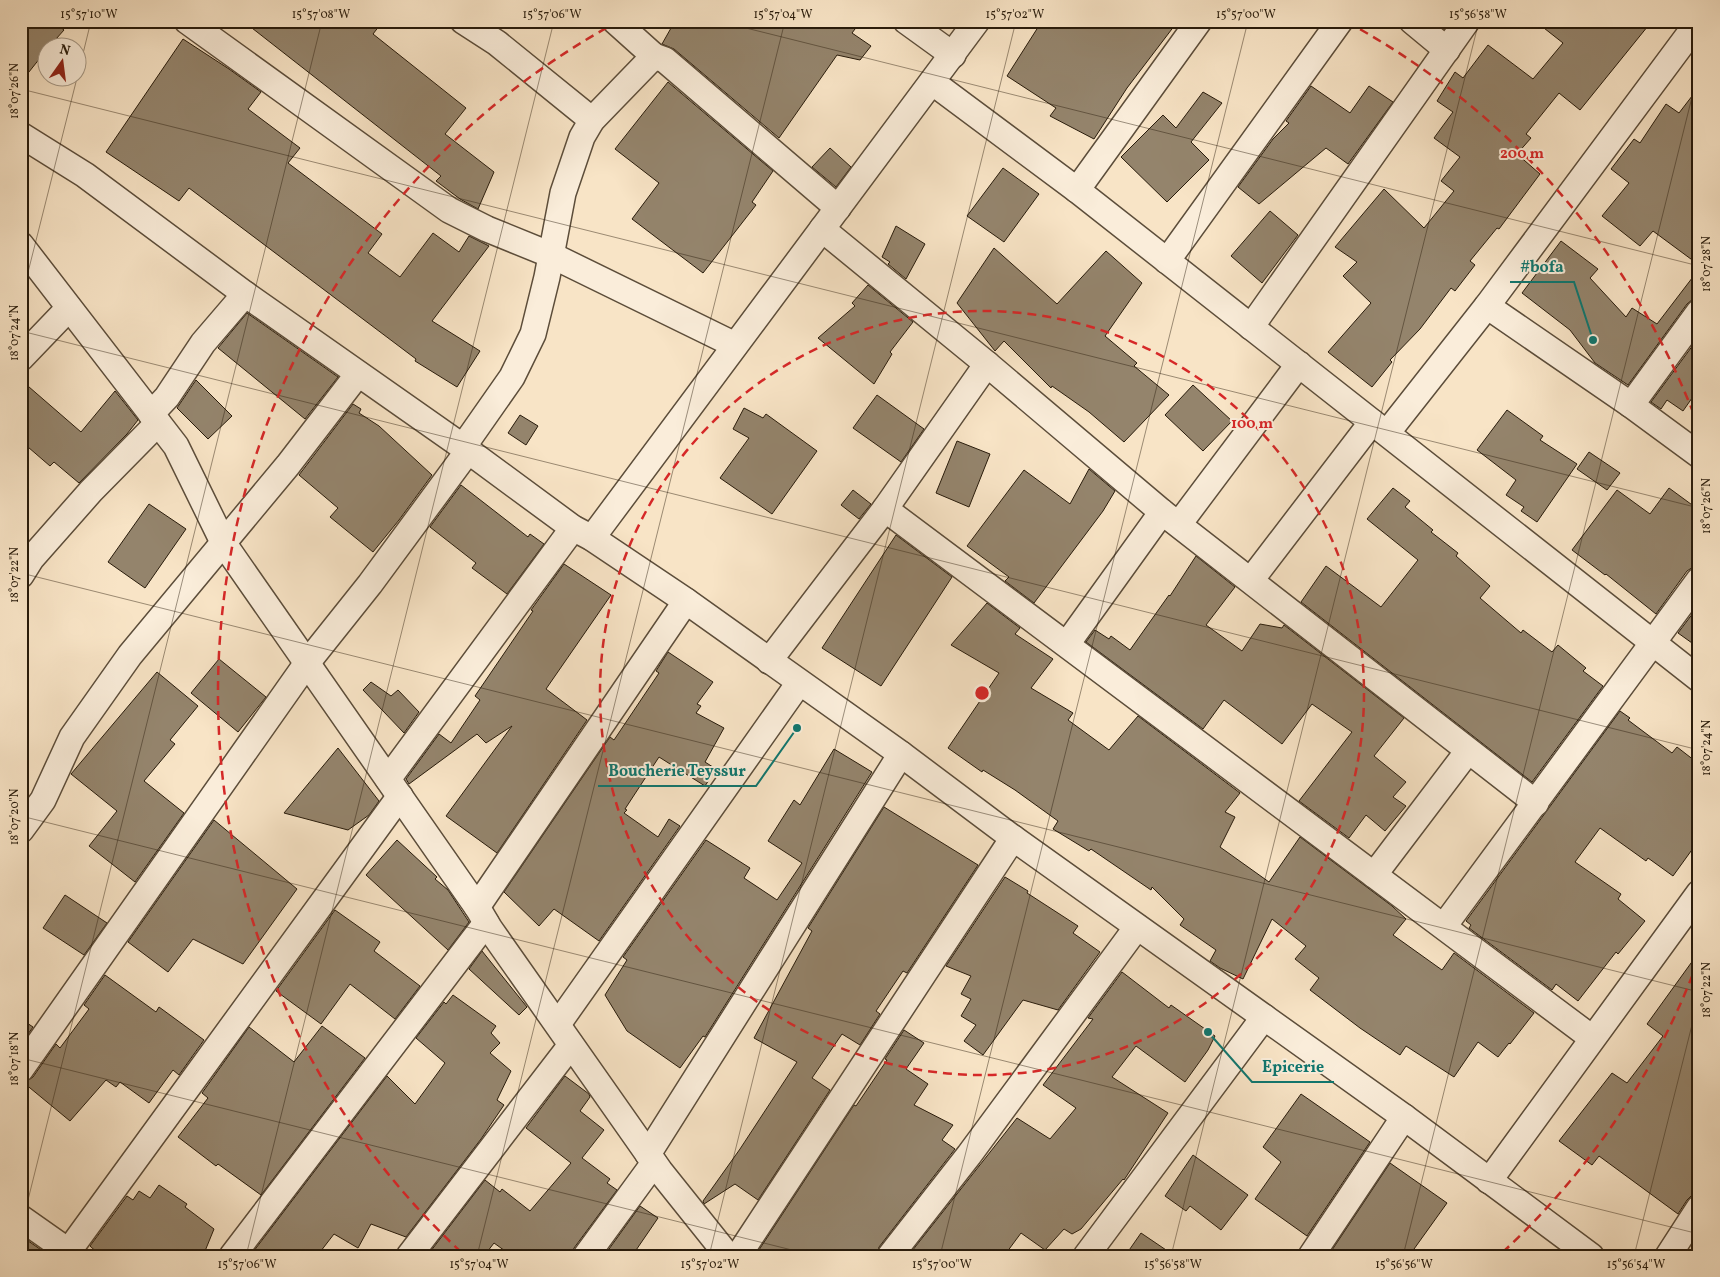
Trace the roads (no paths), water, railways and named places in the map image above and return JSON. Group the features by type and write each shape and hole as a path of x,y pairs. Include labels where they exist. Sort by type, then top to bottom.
{"street":[{"path":"187,21 449,210 486,229 551,255 735,344"},
{"path":"463,21 497,43 592,120"},
{"path":"615,21 654,56 665,60 838,208"},
{"path":"906,21 953,55"},
{"path":"21,1218 70,1254 394,788 582,533 735,344 977,21"},
{"path":"1077,190 1199,21"},
{"path":"1168,262 1340,21"},
{"path":"1412,21 1447,50"},
{"path":"1251,327 1467,21"},
{"path":"1251,580 1380,427 1487,306 1699,21"},
{"path":"21,1069 307,663 370,584 466,449 512,377 533,334 564,193 582,137 592,120 654,56"},
{"path":"932,82 1077,190 1699,679"},
{"path":"21,135 85,175 245,294 582,533 686,601 901,754 1013,838 1404,1117 1592,1256"},
{"path":"822,229 987,364 1170,518 1536,803"},
{"path":"21,245 176,446 224,544 651,1158 728,1256"},
{"path":"21,575 31,559 155,418 203,343 245,294"},
{"path":"1487,306 1631,405 1699,455"},
{"path":"21,358 70,308"},
{"path":"1631,405 1699,312"},
{"path":"769,661 885,509 987,364"},
{"path":"1067,644 1299,364"},
{"path":"21,830 43,800 72,737 130,655 224,544 358,374"},
{"path":"885,509 1592,1038"},
{"path":"1444,926 1699,580"},
{"path":"232,1256 482,915 686,601"},
{"path":"558,1024 799,683"},
{"path":"1374,874 1468,751"},
{"path":"586,1256 651,1158 901,754"},
{"path":"738,1256 1013,838"},
{"path":"1489,1181 1699,893"},
{"path":"890,1256 968,1155 1136,927"},
{"path":"1086,1256 1264,1017"},
{"path":"409,1256 572,1045"},
{"path":"1311,1256 1404,1117"},
{"path":"1668,1256 1699,1208"}],"place":[{"name":"#bofa","path":"1593,340"},
{"name":"Boucherie Teyssur","path":"797,728"},
{"name":"Epicerie","path":"1208,1032"}]}
